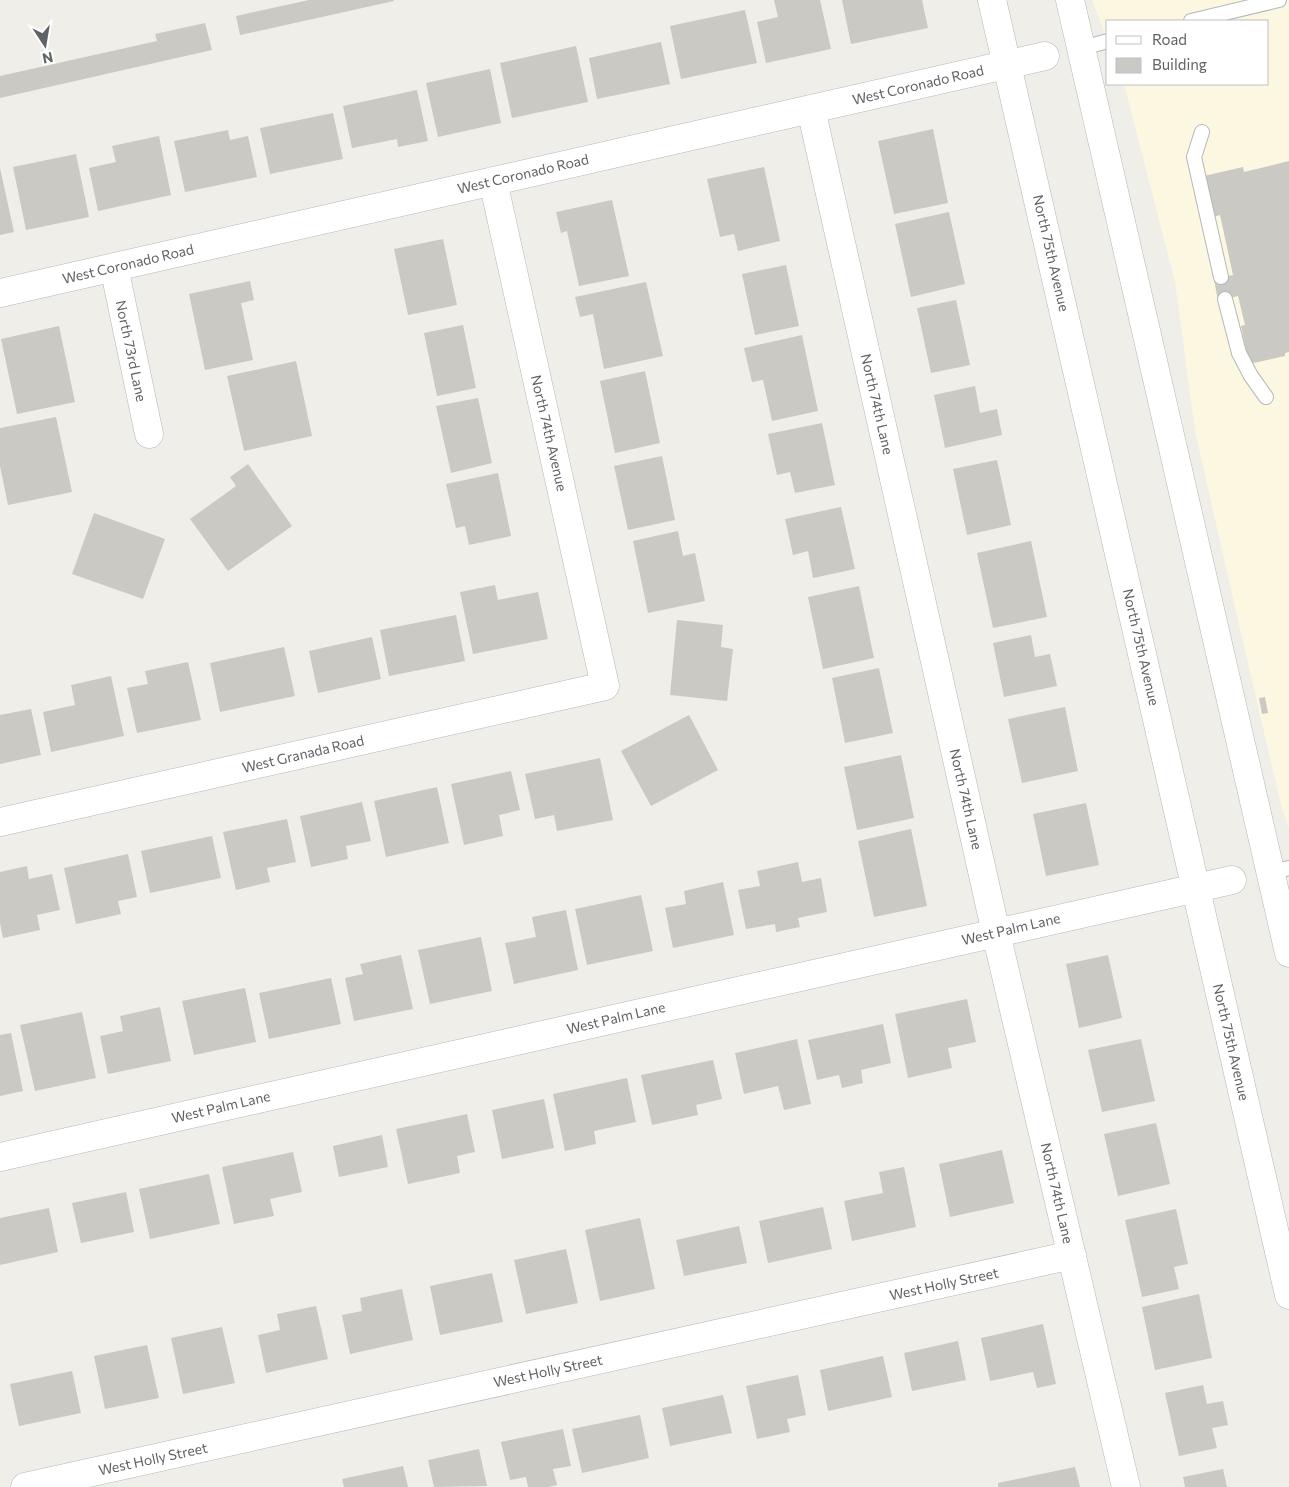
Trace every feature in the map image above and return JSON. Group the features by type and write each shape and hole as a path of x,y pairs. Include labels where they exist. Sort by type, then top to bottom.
{"street":[{"name":"North 75th Avenue","path":"992,0 1289,1294"},
{"path":"1070,0 1280,870 1289,953"},
{"name":"West Coronado Road","path":"0,292 1045,56"},
{"name":"North 74th Lane","path":"811,109 996,933 1126,1487"},
{"name":"North 74th Avenue","path":"493,180 605,686"},
{"name":"North 73rd Lane","path":"114,267 150,434"},
{"name":"West Granada Road","path":"0,822 605,686"},
{"name":"West Palm Lane","path":"0,1157 1232,880"},
{"name":"West Holly Street","path":"24,1487 1072,1255"}],"lane":[{"path":"1195,20 1280,0"},
{"path":"1082,48 1106,42"},
{"path":"1202,132 1194,157 1221,277"},
{"path":"1225,299 1239,353 1266,396"}],"shaded area":[{"path":"1092,0 1289,0 1289,828 1282,809 1195,431 1175,282 1124,85 1269,85 1269,20 1106,20 1106,37"}],"building":[{"path":"309,0 394,1 240,35 236,16"},
{"path":"774,0 820,0 831,49 766,63 757,22 778,17"},
{"path":"842,0 922,0 928,28 851,44"},
{"path":"745,10 757,63 681,79 670,26"},
{"path":"205,23 212,50 0,98 0,76 157,41 155,34"},
{"path":"661,42 670,84 597,99 589,58"},
{"path":"576,46 588,102 512,118 500,63"},
{"path":"490,69 501,123 438,137 426,83"},
{"path":"417,90 428,141 398,147 397,139 352,148 343,106"},
{"path":"333,113 343,159 270,174 260,128"},
{"path":"933,129 948,203 894,214 878,141"},
{"path":"228,130 230,140 248,136 257,177 185,192 174,141"},
{"path":"159,136 171,195 98,211 89,168 116,162 112,146"},
{"path":"76,154 89,217 26,230 13,167"},
{"path":"1289,161 1289,352 1285,353 1285,356 1249,364 1241,326 1245,325 1238,296 1218,301 1214,279 1233,275 1220,215 1213,217 1204,176 1243,167 1244,172"},
{"path":"764,167 780,241 738,251 734,234 720,237 707,179"},
{"path":"0,168 14,232 0,235"},
{"path":"612,200 629,276 579,286 567,231 561,233 556,212"},
{"path":"949,212 965,284 911,297 895,224"},
{"path":"443,239 457,305 408,315 394,249"},
{"path":"786,265 799,326 755,335 742,274"},
{"path":"250,281 254,300 241,303 253,360 205,370 189,294"},
{"path":"646,282 663,356 604,369 593,314 580,317 575,297"},
{"path":"956,300 970,365 931,373 917,308"},
{"path":"463,325 476,388 437,396 424,333"},
{"path":"59,326 75,402 17,414 1,339"},
{"path":"802,335 818,411 772,421 763,380 752,382 744,348"},
{"path":"296,361 312,436 244,451 227,376"},
{"path":"645,371 660,443 615,453 600,381"},
{"path":"975,386 980,413 997,409 1002,435 945,448 934,395"},
{"path":"478,398 492,463 451,473 436,406"},
{"path":"56,417 72,492 8,505 0,466 0,428"},
{"path":"822,423 835,485 795,493 790,472 777,475 768,434"},
{"path":"662,456 675,520 628,530 614,466"},
{"path":"997,460 1011,525 967,535 953,469"},
{"path":"248,464 292,526 228,571 190,519 236,486 230,477"},
{"path":"498,473 511,536 469,545 465,526 456,528 446,484"},
{"path":"841,507 855,569 813,578 808,551 793,555 785,519"},
{"path":"94,513 165,539 143,599 72,574"},
{"path":"678,531 683,556 695,553 705,601 648,613 633,541"},
{"path":"1031,541 1047,617 993,628 977,553"},
{"path":"495,585 498,600 538,592 548,639 473,654 460,592"},
{"path":"859,586 874,658 823,669 808,597"},
{"path":"456,615 465,661 389,676 380,630"},
{"path":"677,620 723,625 721,647 733,649 727,701 670,695"},
{"path":"1031,635 1035,657 1050,654 1057,686 1004,697 993,643"},
{"path":"372,637 381,679 318,693 309,651"},
{"path":"284,647 295,696 220,712 210,663"},
{"path":"188,662 201,720 137,733 127,688 148,684 145,671"},
{"path":"879,668 893,733 845,743 832,678"},
{"path":"111,676 124,736 51,752 43,712 75,705 71,685"},
{"path":"1265,697 1268,713 1262,714 1259,698"},
{"path":"1065,707 1078,771 1022,783 1008,719"},
{"path":"31,709 41,755 0,764 0,715"},
{"path":"689,715 718,770 651,806 621,751"},
{"path":"901,755 914,818 857,830 844,767"},
{"path":"600,758 613,820 557,831 554,815 535,819 525,774"},
{"path":"511,771 520,810 499,815 503,836 464,845 451,784"},
{"path":"437,787 449,843 386,857 374,801"},
{"path":"362,802 371,841 346,846 348,859 311,867 300,816"},
{"path":"1086,803 1099,865 1046,876 1033,814"},
{"path":"287,819 296,862 267,868 270,882 236,890 223,832"},
{"path":"911,829 927,906 874,917 858,841"},
{"path":"212,836 221,878 150,893 141,851"},
{"path":"128,854 137,897 118,901 121,914 76,924 64,868"},
{"path":"798,862 802,882 821,878 827,912 798,918 800,927 776,932 775,924 746,929 738,890 760,886 757,871"},
{"path":"27,866 29,879 52,874 60,910 37,915 40,930 3,938 0,923 0,872"},
{"path":"723,882 734,935 673,948 665,908 686,904 684,891"},
{"path":"641,895 653,951 587,965 575,909"},
{"path":"566,910 578,970 514,984 505,943 536,937 532,917"},
{"path":"481,937 492,991 430,1004 418,950"},
{"path":"401,955 413,1009 354,1021 345,978 363,974 360,964"},
{"path":"1108,955 1122,1018 1079,1028 1066,964"},
{"path":"331,978 341,1024 269,1039 259,993"},
{"path":"245,988 256,1042 194,1055 182,1001"},
{"path":"967,999 976,1042 948,1048 952,1068 908,1078 895,1014"},
{"path":"160,1007 171,1061 108,1074 100,1036 123,1031 120,1016"},
{"path":"82,1012 96,1078 35,1091 20,1025"},
{"path":"883,1024 891,1063 861,1070 863,1083 842,1088 839,1075 817,1080 808,1040"},
{"path":"11,1033 23,1091 0,1096 0,1035"},
{"path":"797,1039 811,1104 784,1110 778,1086 744,1094 735,1053"},
{"path":"1141,1039 1155,1101 1102,1112 1088,1050"},
{"path":"713,1060 722,1099 696,1105 698,1115 652,1125 641,1075"},
{"path":"627,1078 636,1122 594,1131 596,1144 565,1151 553,1094"},
{"path":"544,1099 554,1148 502,1159 492,1110"},
{"path":"467,1114 475,1152 457,1156 460,1173 408,1184 396,1129"},
{"path":"1156,1123 1170,1184 1118,1196 1104,1134"},
{"path":"382,1135 388,1167 339,1177 333,1146"},
{"path":"1002,1150 1014,1203 950,1217 939,1164"},
{"path":"293,1152 302,1192 270,1199 274,1216 234,1224 222,1167"},
{"path":"904,1167 916,1227 852,1241 844,1201 883,1193 879,1172"},
{"path":"209,1174 220,1224 150,1239 139,1189"},
{"path":"126,1192 134,1232 81,1243 72,1203"},
{"path":"823,1207 832,1249 768,1263 759,1221"},
{"path":"49,1208 58,1252 0,1265 0,1218"},
{"path":"1176,1209 1188,1264 1174,1267 1179,1289 1142,1297 1125,1220"},
{"path":"640,1218 655,1289 600,1301 585,1230"},
{"path":"739,1226 747,1263 684,1276 676,1240"},
{"path":"566,1249 578,1303 526,1314 514,1260"},
{"path":"492,1273 503,1322 440,1335 430,1286"},
{"path":"402,1289 413,1340 350,1354 342,1315 362,1311 360,1298"},
{"path":"1199,1294 1212,1358 1155,1370 1142,1307"},
{"path":"316,1306 328,1359 266,1373 258,1335 280,1330 277,1314"},
{"path":"1043,1324 1056,1384 1037,1388 1033,1372 990,1381 981,1338"},
{"path":"222,1327 235,1383 183,1394 171,1338"},
{"path":"958,1341 966,1380 912,1391 904,1353"},
{"path":"147,1345 159,1398 105,1409 94,1356"},
{"path":"883,1356 892,1397 828,1411 820,1370"},
{"path":"72,1371 81,1413 19,1426 10,1384"},
{"path":"798,1375 806,1415 787,1419 790,1432 757,1439 746,1386"},
{"path":"1203,1385 1207,1404 1223,1401 1228,1425 1212,1428 1217,1448 1179,1456 1165,1393"},
{"path":"723,1395 732,1433 670,1446 662,1408"},
{"path":"640,1415 649,1458 582,1473 572,1429"},
{"path":"563,1429 571,1466 553,1469 557,1485 528,1487 526,1477 510,1480 501,1442"},
{"path":"479,1449 487,1486 434,1487 428,1460"},
{"path":"403,1466 408,1487 344,1487 342,1479"},
{"path":"1075,1467 1080,1487 998,1487 998,1483"},
{"path":"1223,1469 1227,1487 1185,1487 1183,1477"}]}
